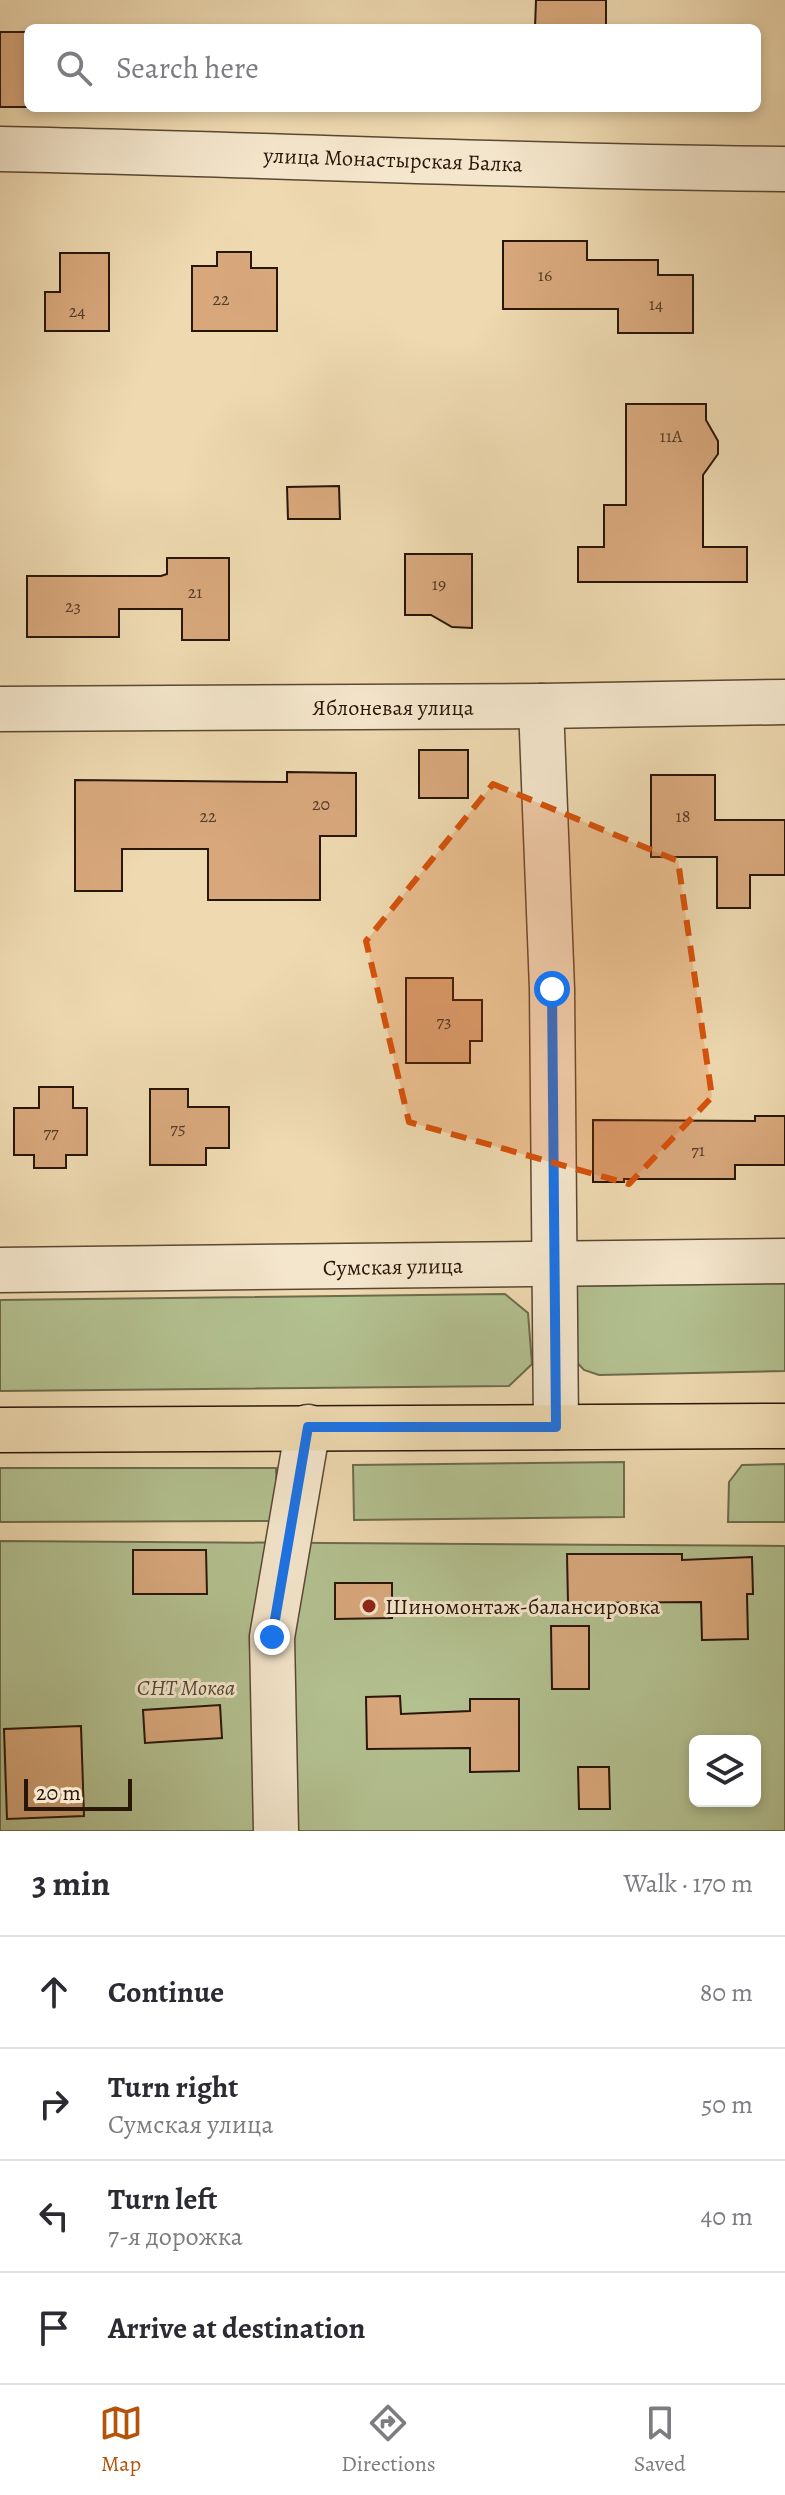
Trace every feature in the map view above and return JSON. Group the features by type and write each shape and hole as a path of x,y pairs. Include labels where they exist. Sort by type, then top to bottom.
{"main road":[{"path":"0,1430 785,1426"}],"street":[{"name":"улица Монастырская Балка","path":"0,149 230,153 622,168 785,169"},
{"name":"Яблоневая улица","path":"0,709 785,702"},
{"path":"541,706 552,989 556,1427"},
{"name":"Сумская улица","path":"0,1270 785,1261"},
{"path":"276,1831 272,1637 308,1427"}],"highlighted area":[{"path":"493,784 678,861 712,1097 629,1184 409,1122 366,941"}],"green space":[{"path":"785,1283 785,1371 599,1375 584,1370 573,1358 571,1286"},
{"path":"505,1294 528,1313 532,1364 509,1386 0,1391 0,1300"},
{"path":"624,1462 624,1517 354,1520 353,1465"},
{"path":"785,1464 785,1522 728,1522 729,1482 742,1465"},
{"path":"0,1468 276,1468 278,1521 0,1522"},
{"name":"СНТ Моква","path":"0,1541 785,1546 785,1831 0,1831"}],"building":[{"path":"536,0 606,0 606,24 535,24"},
{"path":"0,32 24,32 24,107 0,107"},
{"path":"503,241 587,241 587,260 658,260 658,275 693,275 693,333 618,333 618,309 503,309"},
{"path":"217,252 251,252 251,268 277,268 277,331 192,331 192,266 217,266"},
{"path":"60,253 109,253 109,331 45,331 45,292 60,292"},
{"path":"626,404 706,404 706,420 718,441 718,454 703,475 703,547 747,547 747,582 578,582 578,547 604,547 604,505 626,505"},
{"path":"339,486 340,519 288,519 287,487"},
{"path":"405,554 472,554 472,628 452,627 431,615 405,615"},
{"path":"167,558 229,558 229,640 182,640 182,609 119,609 119,637 27,637 27,576 161,576 167,574"},
{"path":"419,750 468,750 468,798 419,798"},
{"path":"287,772 356,773 356,836 320,836 320,900 208,900 208,849 122,849 122,891 75,891 75,780 287,782"},
{"path":"651,775 715,775 715,820 785,820 785,875 750,875 750,908 717,908 717,857 651,857"},
{"path":"406,978 453,978 453,1000 482,1000 482,1041 470,1041 470,1063 406,1063"},
{"path":"39,1087 73,1087 73,1108 87,1108 87,1155 66,1155 66,1168 34,1168 34,1155 14,1155 14,1108 39,1108"},
{"path":"150,1089 188,1089 188,1107 229,1107 229,1148 206,1148 206,1165 150,1165"},
{"path":"755,1116 785,1116 785,1165 735,1165 735,1179 593,1182 593,1120 755,1121"},
{"path":"133,1550 206,1550 207,1594 133,1594"},
{"path":"567,1554 682,1554 682,1560 752,1557 753,1594 747,1594 748,1639 702,1640 701,1602 568,1603"},
{"path":"335,1583 392,1583 392,1618 335,1619"},
{"path":"551,1626 589,1626 589,1689 552,1689"},
{"path":"400,1696 401,1714 470,1711 470,1699 519,1699 519,1771 470,1772 470,1748 367,1749 366,1697"},
{"path":"220,1705 222,1738 145,1743 143,1710"},
{"path":"81,1726 84,1816 7,1819 4,1729"},
{"path":"578,1767 609,1767 610,1809 579,1809"}],"place":[{"name":"Шиномонтаж-балансировка","path":"369,1606"}],"route":[{"path":"272,1637 308,1427 556,1427 552,989"}]}
